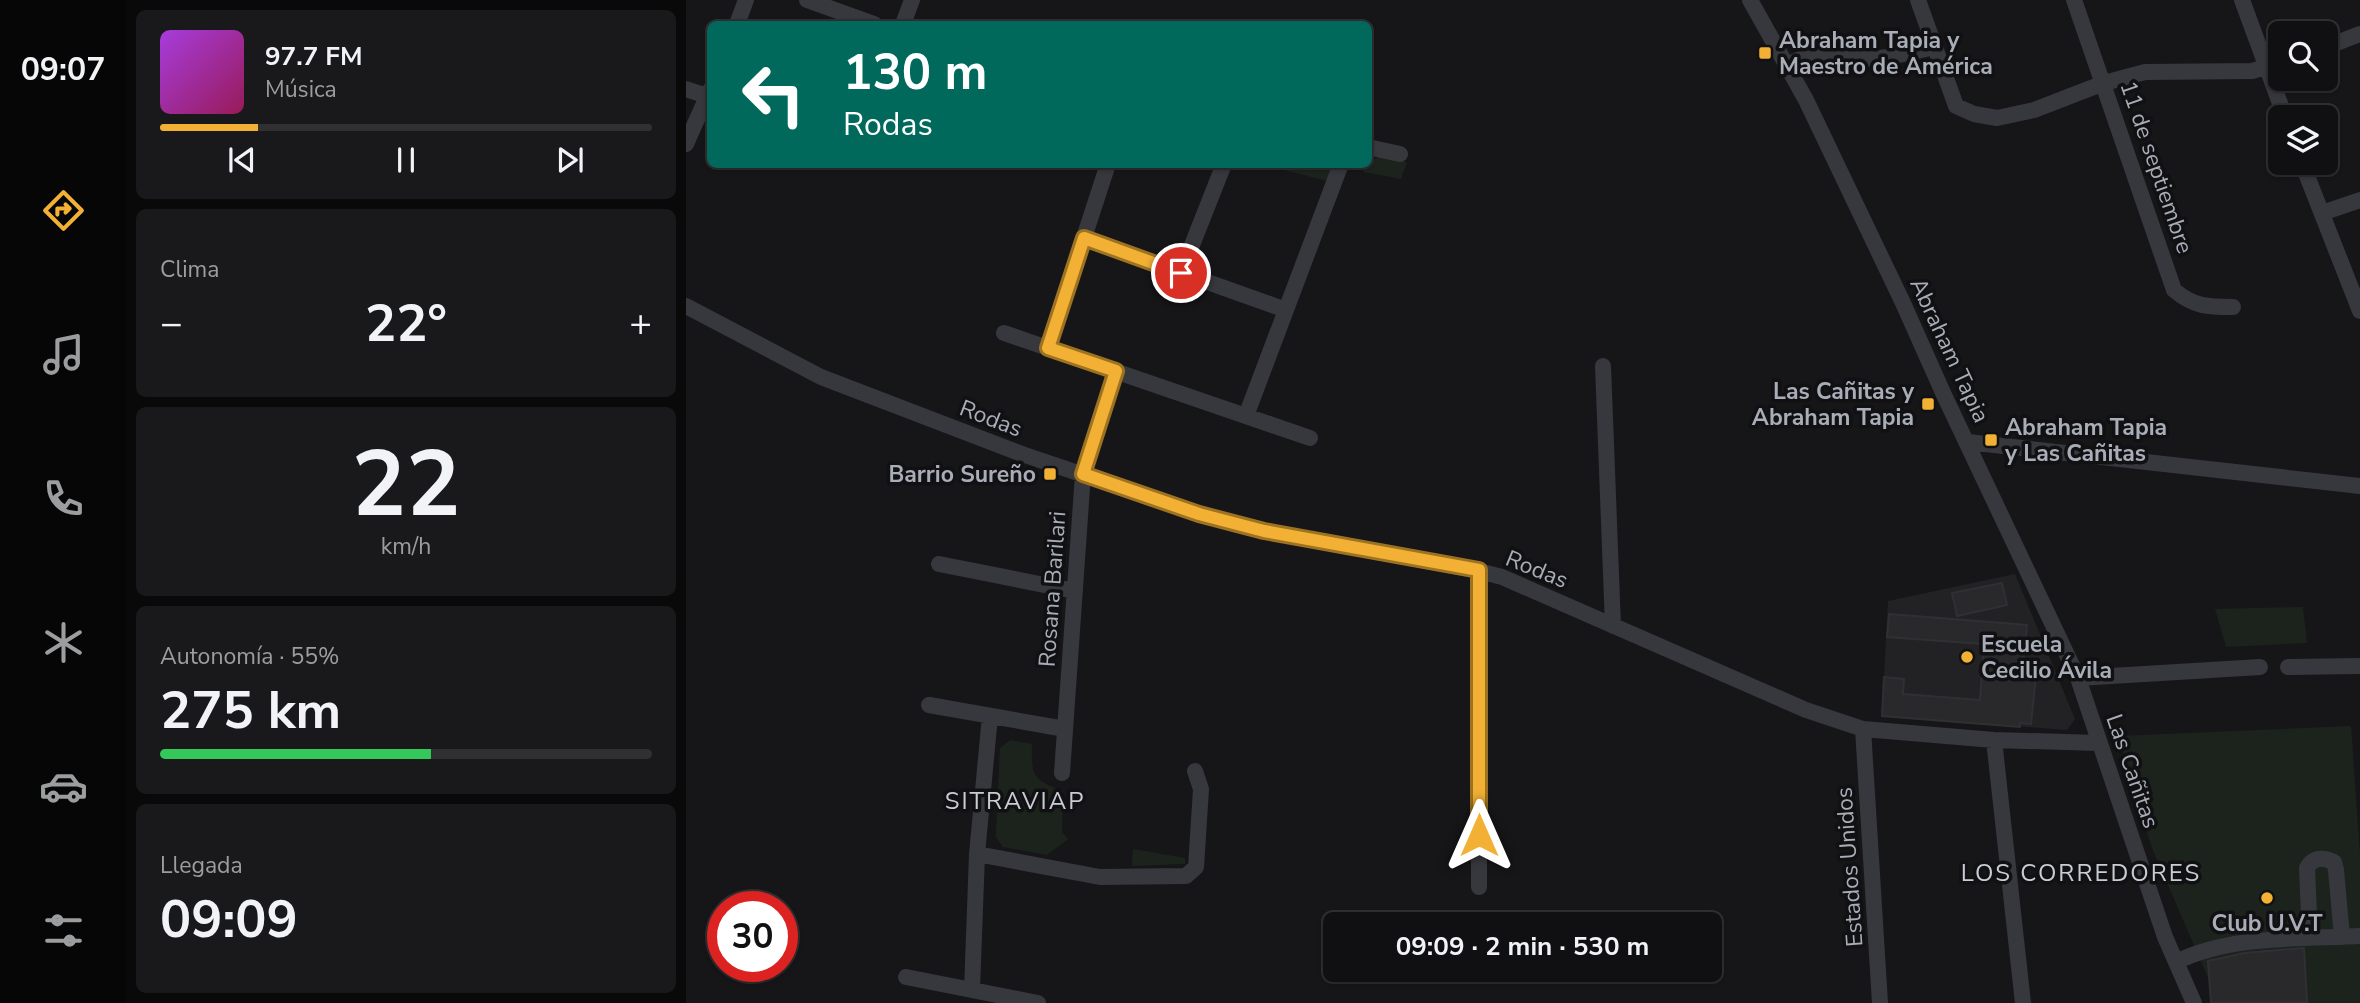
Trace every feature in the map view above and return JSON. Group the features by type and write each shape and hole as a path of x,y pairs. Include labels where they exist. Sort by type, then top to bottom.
{"street":[{"path":"738,21 746,0"},
{"path":"807,0 866,21"},
{"path":"903,21 912,0"},
{"name":"Abraham Tapia","path":"1750,0 1788,65 1968,442 2360,486"},
{"path":"1918,0 1956,106 1974,114 1997,118 2034,110 2104,83 2145,72 2252,71 2268,67"},
{"name":"11 de septiembre","path":"2074,0 2174,290 2188,302 2210,307 2233,307"},
{"path":"2242,0 2268,53"},
{"path":"2338,42 2360,34"},
{"path":"1788,65 1803,56 1814,54 1878,58 1934,47"},
{"path":"686,89 707,94"},
{"path":"686,144 707,101"},
{"path":"1372,148 1400,154"},
{"path":"1048,348 1107,168"},
{"path":"1181,273 1222,168"},
{"path":"1246,416 1339,168"},
{"path":"2307,175 2360,311"},
{"path":"2322,213 2360,200"},
{"path":"1084,238 1286,310"},
{"name":"Rodas","path":"686,306 821,377 1022,454 1199,514 1264,531 1479,570 1806,710 1863,729 1994,740 2099,743"},
{"path":"1004,333 1310,439"},
{"path":"1603,366 1613,626"},
{"name":"Rosana Barilari","path":"1062,773 1083,474 1116,371"},
{"name":"Las Cañitas","path":"1968,442 2078,678 2165,937 2194,1003"},
{"path":"939,564 1075,591"},
{"path":"1479,570 1479,887"},
{"path":"2288,667 2360,666"},
{"path":"2078,678 2260,667"},
{"path":"929,705 1065,729"},
{"path":"972,990 977,854 989,716"},
{"name":"Estados Unidos","path":"1863,729 1880,1003"},
{"path":"1994,740 2024,1003"},
{"path":"977,854 1100,877 1186,876 1196,867 1200,789 1195,771"},
{"path":"2310,938 2306,867 2310,861 2317,859 2333,862 2336,870 2342,937"},
{"path":"2176,962 2206,949 2310,938 2360,936"},
{"path":"906,977 1038,1003"}],"shaded area":[{"path":"1379,156 1407,162 1401,179 1363,172 1364,168 1372,168 1372,161"},
{"path":"1276,168 1332,168 1328,181"},
{"name":"Escuela Cecilio Ávila","path":"2015,574 2075,719 2067,730 1882,716 1888,601"},
{"path":"2303,607 2307,643 2226,647 2215,609"},
{"name":"Club U.V.T","path":"2351,726 2360,854 2360,1003 2219,1003 2152,848 2118,736"},
{"path":"1010,740 1032,744 1032,763 1036,775 1045,784 1063,791 1062,832 1068,839 1047,855 1003,847 996,837 1000,748"},
{"path":"1133,849 1185,858 1185,864 1132,866"}],"building":[{"path":"2002,583 2007,605 1957,616 1952,593"},
{"path":"1889,614 2027,625 2022,674 2036,675 2031,724 2020,723 2020,727 1882,716 1884,677 1904,679 1903,694 1980,700 1984,644 1887,637"},
{"path":"2304,948 2307,1003 2211,1003 2208,961 2244,953"}],"place":[{"name":"Abraham Tapia y Maestro de América","path":"1765,53"},
{"name":"Las Cañitas y Abraham Tapia","path":"1928,404"},
{"name":"Abraham Tapia y Las Cañitas","path":"1991,440"},
{"name":"Barrio Sureño","path":"1050,474"},
{"name":"Escuela Cecilio Ávila","path":"1967,657"},
{"name":"Club U.V.T","path":"2267,898"}],"district":[{"name":"SITRAVIAP","path":"1015,801"},
{"name":"LOS CORREDORES","path":"2081,873"}],"route":[{"path":"1181,273 1084,238 1048,348 1116,371 1083,474 1199,514 1264,531 1479,570 1479,835"}]}
